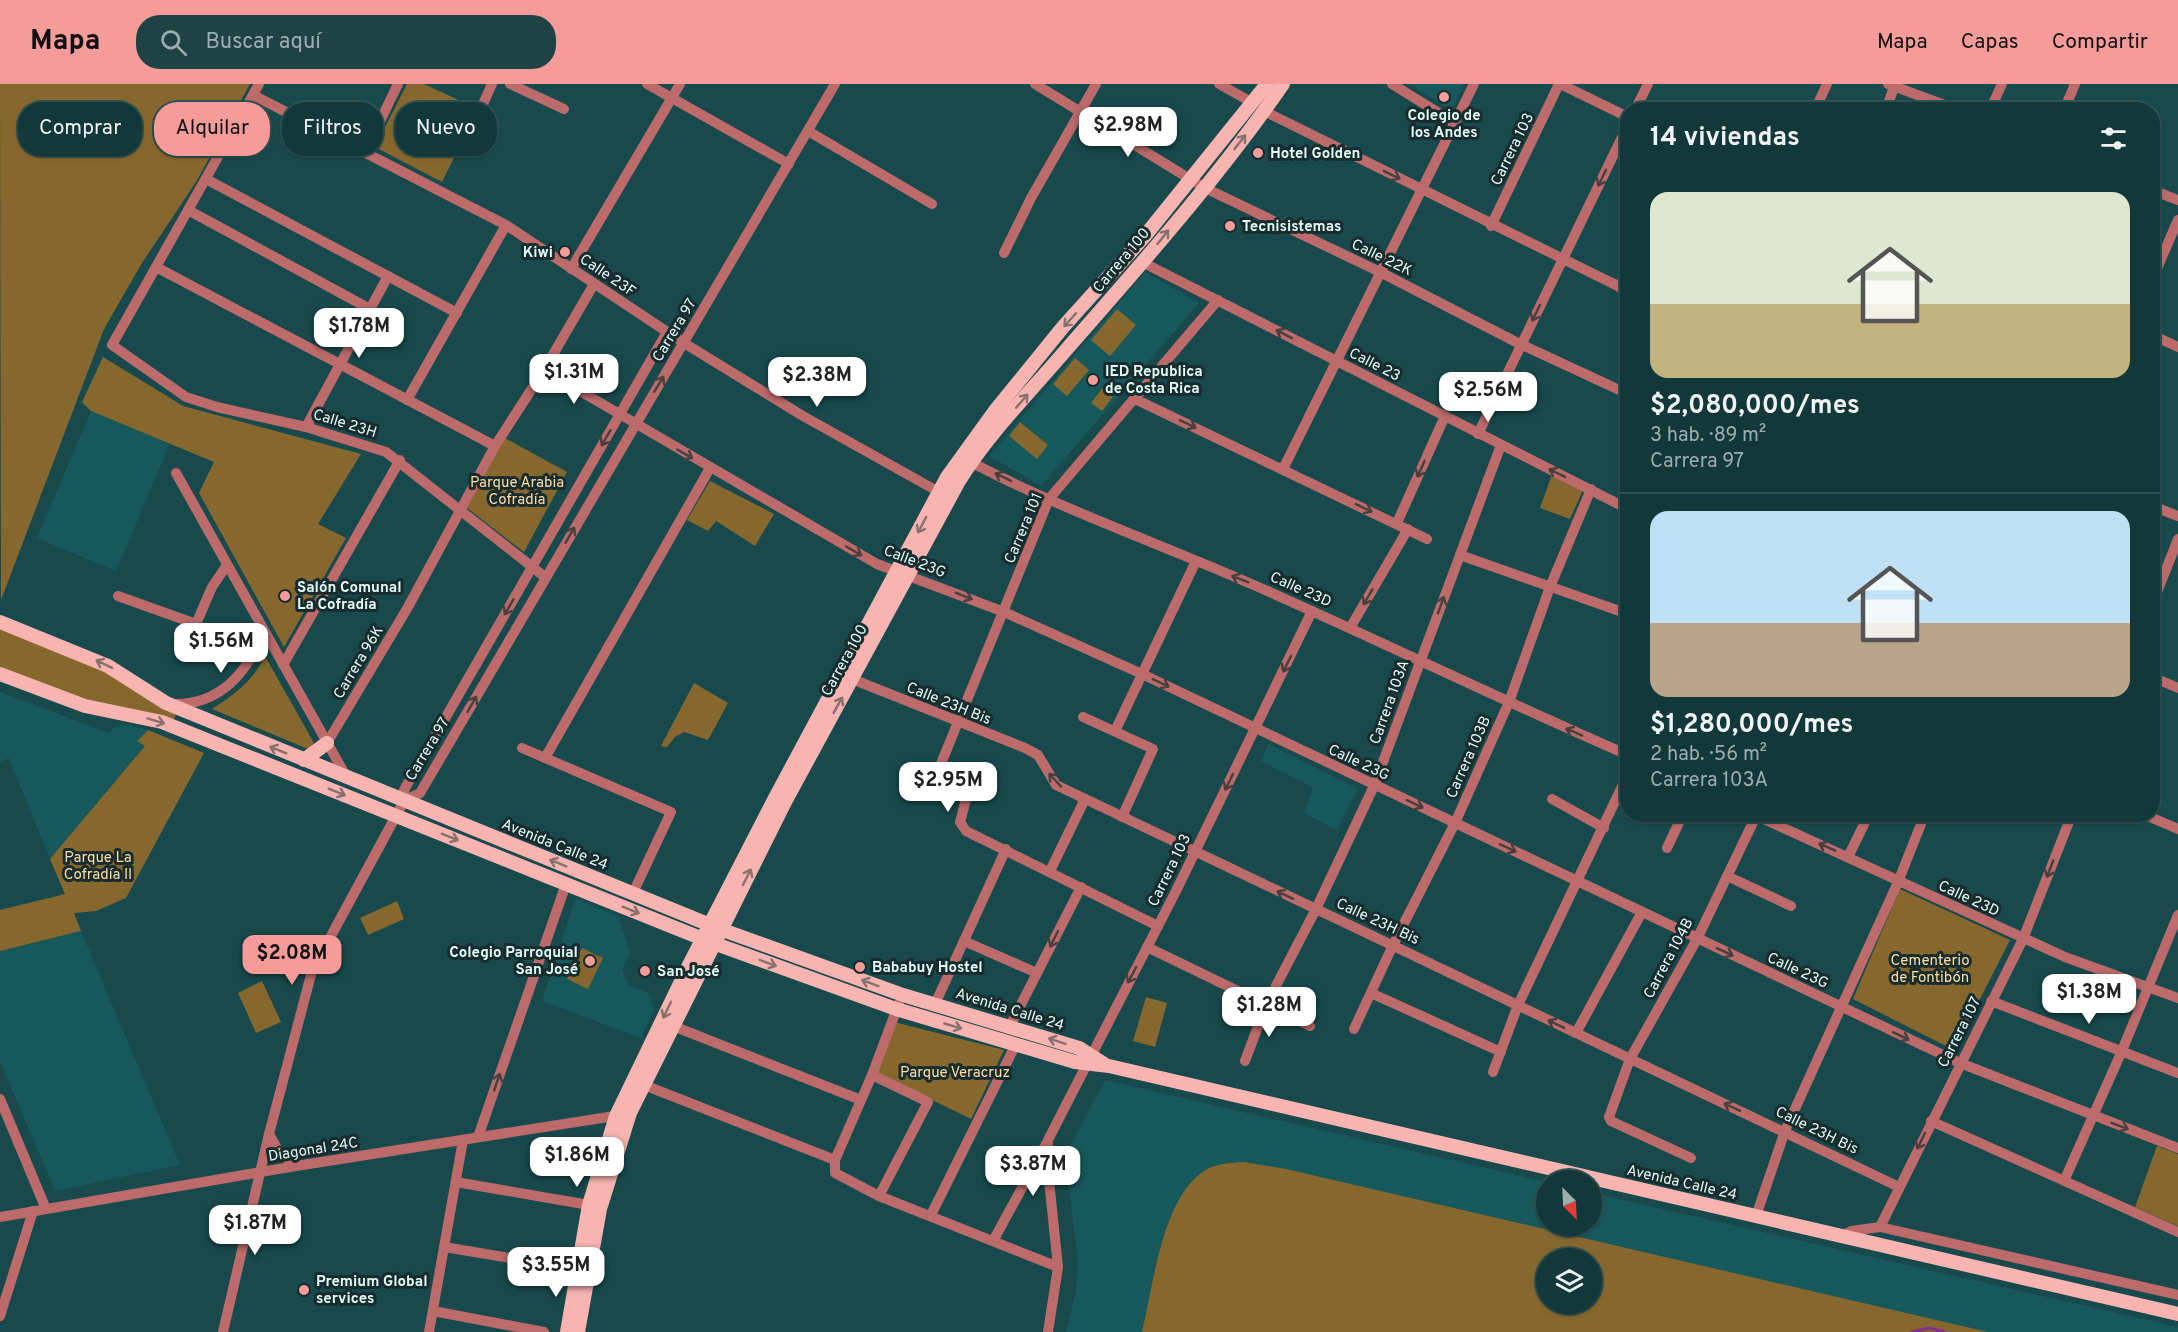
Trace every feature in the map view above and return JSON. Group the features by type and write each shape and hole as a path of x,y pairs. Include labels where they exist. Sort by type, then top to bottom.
{"main road":[{"name":"Carrera 100","path":"1258,107 1267,84"},
{"name":"Carrera 100","path":"715,927 852,679 939,492 1142,262 1197,184 1258,107 1282,84"},
{"name":"Carrera 100","path":"567,1332 576,1269 589,1205 616,1116 903,573 966,459 1064,327 1197,184"},
{"name":"Avenida Calle 24","path":"0,622 108,666 166,703 715,927 903,995 1079,1048 1089,1059 1109,1066 2178,1314"},
{"name":"Avenida Calle 24","path":"0,674 85,706 162,722 708,941 896,1009 1075,1062 1089,1059"},
{"path":"304,760 327,743"},
{"name":"Carrera 100","path":"578,1332 600,1209 630,1113 673,1026 708,941"}],"street":[{"path":"260,84 156,267 495,446"},
{"path":"383,115 398,84"},
{"path":"484,102 492,84"},
{"path":"510,84 564,109"},
{"path":"647,84 789,164"},
{"path":"571,268 680,84"},
{"name":"Carrera 97","path":"404,801 420,793 835,84"},
{"name":"Calle 22K","path":"1035,84 1197,184 1521,344 1620,390"},
{"path":"1004,254 1031,198 1096,84"},
{"path":"1219,84 1258,107 1491,226 1620,288"},
{"path":"1392,84 1455,123"},
{"path":"1283,469 1474,84"},
{"path":"1560,84 1620,113"},
{"name":"Carrera 103","path":"1491,226 1560,84"},
{"path":"1639,102 1648,84"},
{"path":"1819,102 1827,84"},
{"path":"1994,102 2002,84"},
{"path":"2067,102 2075,84"},
{"path":"1888,102 1891,85 1937,102"},
{"name":"Calle 23F","path":"253,95 282,110"},
{"path":"808,130 932,204"},
{"path":"1478,434 1620,141"},
{"name":"Calle 23F","path":"373,156 506,225 667,333 802,416 939,492"},
{"path":"206,179 456,313"},
{"path":"2160,193 2178,201"},
{"path":"188,210 370,309"},
{"path":"2160,262 2178,220"},
{"path":"407,400 506,225"},
{"name":"Calle 23","path":"1142,262 1620,505"},
{"name":"Calle 23H","path":"156,267 112,345 186,397 306,427 386,452 400,460 545,577"},
{"path":"306,427 388,276"},
{"name":"Carrera 96K","path":"327,743 408,607 495,446 544,370 594,284"},
{"name":"Carrera 101","path":"1006,849 962,828 960,822 968,792 938,776 957,723 1049,499 1218,300"},
{"name":"Carrera 97","path":"223,1332 269,1134 312,971 404,801 404,789 667,333"},
{"path":"2160,338 2178,346"},
{"name":"Calle 23G","path":"544,370 634,425 872,561 1004,612 1142,674 1960,1063 2178,1148"},
{"path":"1135,399 1427,538"},
{"path":"1397,523 1445,416"},
{"name":"Carrera 103A","path":"1245,1061 1266,1005 1316,909 1374,786 1501,445"},
{"name":"Calle 23D","path":"966,459 1049,499 1312,611 1620,751"},
{"path":"283,665 400,460"},
{"path":"545,758 710,468"},
{"path":"176,473 347,778"},
{"name":"Carrera 103B","path":"1354,1029 1393,945 1455,823 1509,702 1550,587 1591,489"},
{"path":"2160,509 2178,516"},
{"path":"1350,628 1408,530"},
{"path":"2160,584 2178,538"},
{"path":"1460,555 1620,611"},
{"path":"1115,731 1196,561"},
{"path":"118,596 196,624 212,587 227,565"},
{"name":"Carrera 103","path":"993,1241 1147,948 1312,611"},
{"path":"166,703 194,702 223,690 247,667 263,630"},
{"name":"Calle 23H Bis","path":"852,679 1038,755 1056,785 1899,1187"},
{"path":"2160,680 2178,688"},
{"path":"1083,717 1152,747 1122,817"},
{"path":"522,748 671,812 633,893"},
{"path":"1493,1072 1518,1005 1620,792"},
{"path":"1050,871 1085,799"},
{"path":"1552,799 1604,828"},
{"path":"2160,821 2178,829"},
{"path":"1667,848 1679,822"},
{"name":"Carrera 104B","path":"1691,1158 1611,1121 1609,1117 1630,1059 1696,939 1752,822"},
{"name":"Calle 23D","path":"1770,822 2023,939 2065,957 2178,998"},
{"path":"1848,857 1865,822"},
{"path":"1756,1216 1785,1131 1899,882 1922,822"},
{"name":"Carrera 107","path":"1880,1227 1931,1120 2023,939 2069,822"},
{"path":"935,1004 1006,849 1158,926"},
{"path":"1727,876 1791,906"},
{"path":"478,1137 566,884"},
{"path":"1010,1026 1081,887"},
{"path":"1576,1034 1642,912"},
{"path":"2064,1181 2149,988 2178,915"},
{"path":"964,941 1037,973"},
{"path":"1147,948 1310,1026"},
{"path":"1371,993 1501,1052"},
{"path":"903,995 835,1165 837,1175 879,1196 1058,1267"},
{"path":"1991,1001 2121,1053 2178,1073"},
{"path":"673,1026 861,1100"},
{"path":"931,1215 1016,1044"},
{"path":"872,1075 928,1102 879,1196"},
{"path":"644,1085 835,1165"},
{"path":"0,1099 46,1209"},
{"name":"Diagonal 24C","path":"0,1217 296,1166 630,1113"},
{"path":"1931,1120 2178,1232"},
{"path":"269,1134 279,1152 296,1166"},
{"path":"429,1332 463,1140"},
{"name":"Carrera 103","path":"1048,1140 1047,1161 1058,1267 1048,1332"},
{"path":"456,1182 589,1205"},
{"path":"0,1316 33,1211"},
{"path":"1842,1236 1857,1230 1880,1227 2178,1295"},
{"path":"1929,1238 1945,1260"},
{"path":"444,1247 576,1269"},
{"path":"433,1311 544,1332"}],"shaded area":[{"name":"Colegio de los Andes","path":"1409,84 1464,84 1452,110"},
{"name":"IED Republica de Costa Rica","path":"1145,272 1199,303 1041,486 989,456"},
{"path":"91,411 170,444 116,571 37,538"},
{"path":"0,692 109,733 115,727 130,725 148,730 137,741 145,746 50,859 9,758 0,762"},
{"path":"1268,744 1358,789 1337,830 1304,813 1313,787 1261,761"},
{"name":"Colegio Parroquial San José","path":"575,899 618,916 630,953 622,970 629,986 648,993 654,1009 641,1038 542,1001"},
{"path":"81,931 180,1165 55,1191 0,1061 0,951"},
{"path":"1105,1080 1536,1180 1536,1236 1602,1236 1602,1195 2178,1327 2178,1332 1066,1332 1076,1291 1078,1261 1065,1156"}],"green space":[{"path":"0,84 250,84 240,102 154,102 154,156 210,156 196,182 142,263 104,329 1,600"},
{"path":"407,84 424,84 463,102 398,102"},
{"path":"395,108 395,156 455,156 442,182 383,151 383,131"},
{"path":"1117,309 1136,325 1110,356 1091,340"},
{"path":"103,357 183,406 361,454 318,524 346,538 284,647 199,493 214,462 91,411 82,402"},
{"path":"1075,358 1089,370 1067,396 1053,384"},
{"path":"1108,381 1119,389 1102,411 1091,403"},
{"path":"1020,422 1048,445 1037,459 1009,436"},
{"name":"Parque Arabia Cofradía","path":"505,438 567,472 524,552 467,508"},
{"path":"1552,474 1583,490 1570,519 1540,508"},
{"path":"710,481 774,514 755,546 716,521 708,531 687,520"},
{"path":"0,629 99,668 176,714 173,721 105,706 0,668"},
{"path":"265,656 314,743 308,749 212,709 243,686 255,673"},
{"path":"694,683 728,703 708,740 684,732 675,737 667,747 661,746"},
{"name":"Parque La Cofradía II","path":"148,730 204,753 126,898 96,911 74,913 81,931 0,951 0,910 65,894 50,859 145,746 137,741"},
{"name":"Cementerio de Fontibón","path":"1900,889 2010,940 1954,1050 1853,999"},
{"path":"397,901 404,919 368,935 360,918"},
{"path":"582,948 603,958 588,989 567,979"},
{"path":"262,981 281,1022 256,1033 238,993"},
{"path":"1146,997 1167,1003 1155,1047 1133,1041"},
{"name":"Parque Veracruz","path":"894,1022 1004,1050 971,1119 877,1073"},
{"path":"2157,1146 2178,1154 2178,1226 2135,1207"},
{"path":"1244,1162 1286,1169 1536,1227 1536,1236 1575,1236 1988,1332 1142,1332 1161,1245 1178,1201 1190,1184 1204,1171 1228,1163"}],"waterway":[{"path":"1912,1332 1929,1328 1945,1332"}],"place":[{"name":"Colegio de los Andes","path":"1444,97"},
{"name":"Hotel Golden","path":"1258,153"},
{"name":"Tecnisistemas","path":"1230,226"},
{"name":"Kiwi","path":"565,252"},
{"name":"IED Republica de Costa Rica","path":"1093,380"},
{"name":"Salón Comunal La Cofradía","path":"285,596"},
{"name":"Colegio Parroquial San José","path":"590,961"},
{"name":"Bababuy Hostel","path":"860,967"},
{"name":"San José","path":"645,971"},
{"name":"Premium Global services","path":"304,1290"}]}
